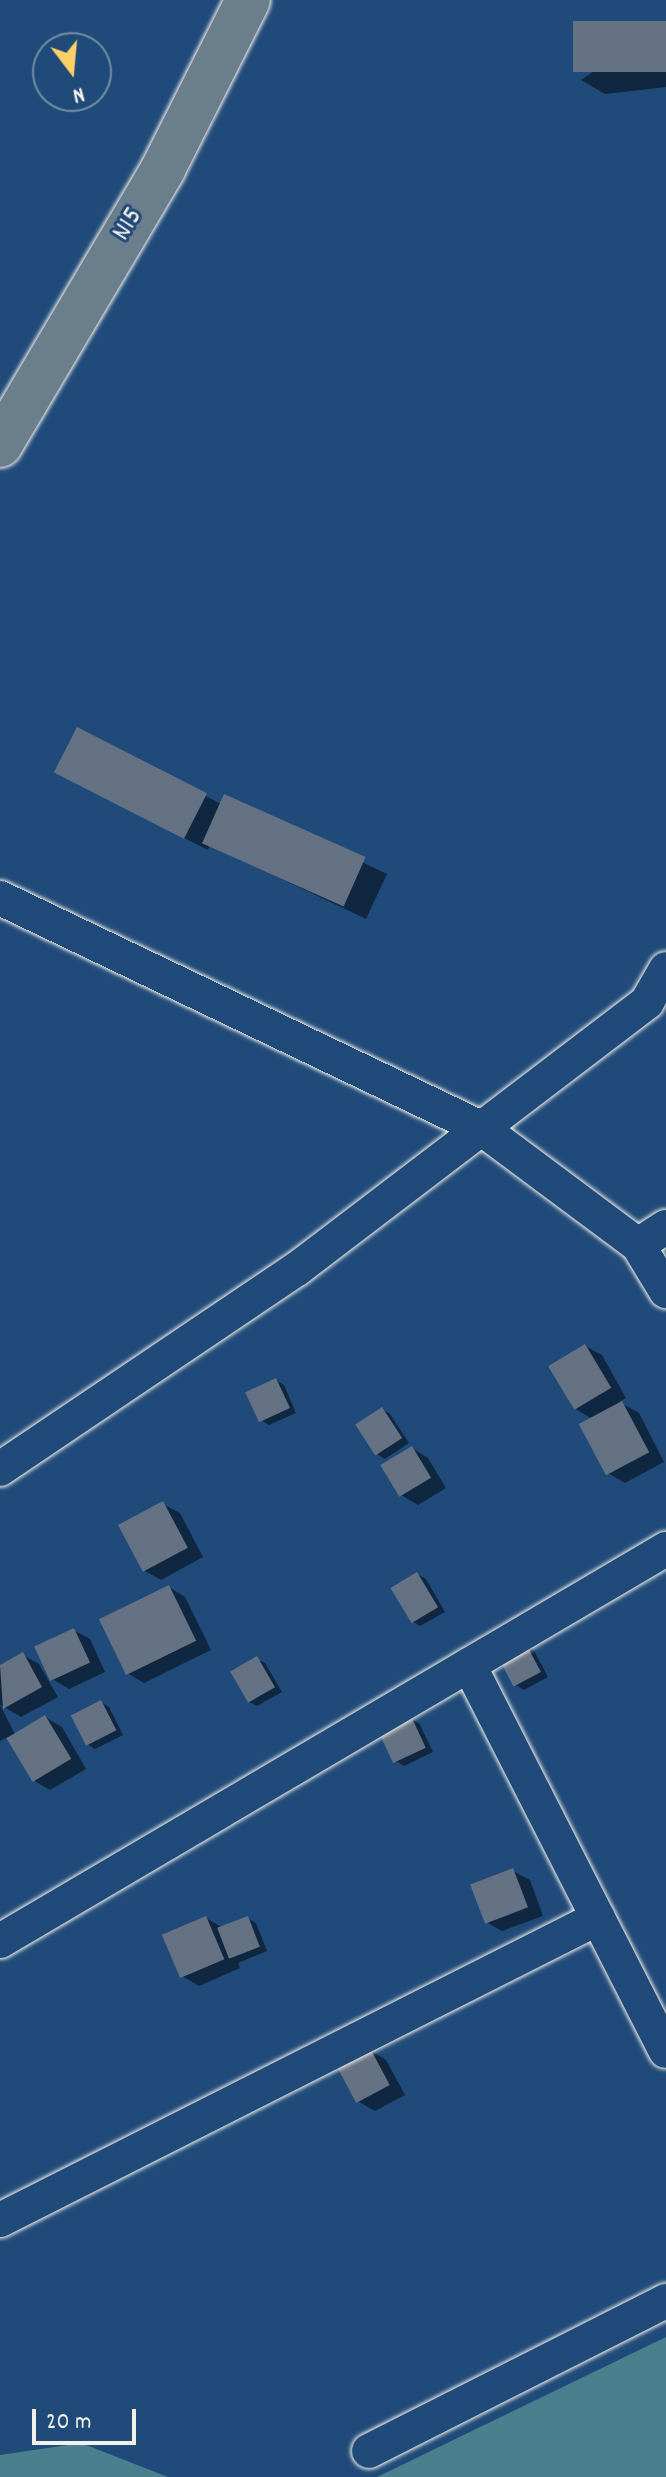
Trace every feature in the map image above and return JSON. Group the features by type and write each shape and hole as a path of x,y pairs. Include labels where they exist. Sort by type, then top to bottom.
{"main road":[{"name":"N15","path":"0,445 163,169 248,0"}],"street":[{"path":"0,898 481,1128 652,1236 666,1291"},
{"path":"0,1469 297,1269 647,1002 666,969"},
{"path":"0,1941 666,1549"},
{"path":"469,1665 666,2051"},
{"path":"0,2220 598,1918"},
{"path":"369,2451 666,2301"}],"green space":[{"path":"666,2337 666,2477 377,2477"},
{"path":"81,2443 168,2477 0,2477 0,2455"}],"building":[{"path":"573,21 666,21 666,72 573,72"},
{"path":"77,727 207,793 184,839 54,772"},
{"path":"224,794 366,857 344,906 202,843"},
{"path":"585,1344 611,1388 574,1410 548,1366"},
{"path":"276,1378 290,1408 259,1422 245,1392"},
{"path":"622,1401 649,1452 606,1475 579,1424"},
{"path":"382,1407 402,1438 375,1455 355,1424"},
{"path":"412,1446 431,1478 399,1497 380,1465"},
{"path":"163,1501 188,1548 143,1572 118,1525"},
{"path":"417,1572 438,1607 412,1623 390,1588"},
{"path":"169,1585 196,1641 126,1675 99,1619"},
{"path":"74,1628 90,1662 50,1681 34,1647"},
{"path":"525,1642 541,1672 514,1687 498,1657"},
{"path":"23,1652 42,1687 3,1709 0,1665"},
{"path":"257,1656 275,1687 248,1703 230,1672"},
{"path":"101,1700 116,1730 86,1746 71,1715"},
{"path":"45,1715 71,1759 33,1782 6,1738"},
{"path":"411,1716 426,1748 393,1763 378,1731"},
{"path":"513,1868 528,1907 485,1924 470,1884"},
{"path":"206,1916 224,1959 180,1978 162,1935"},
{"path":"248,1916 260,1947 229,1959 217,1928"},
{"path":"370,2048 390,2085 356,2103 336,2066"}]}
